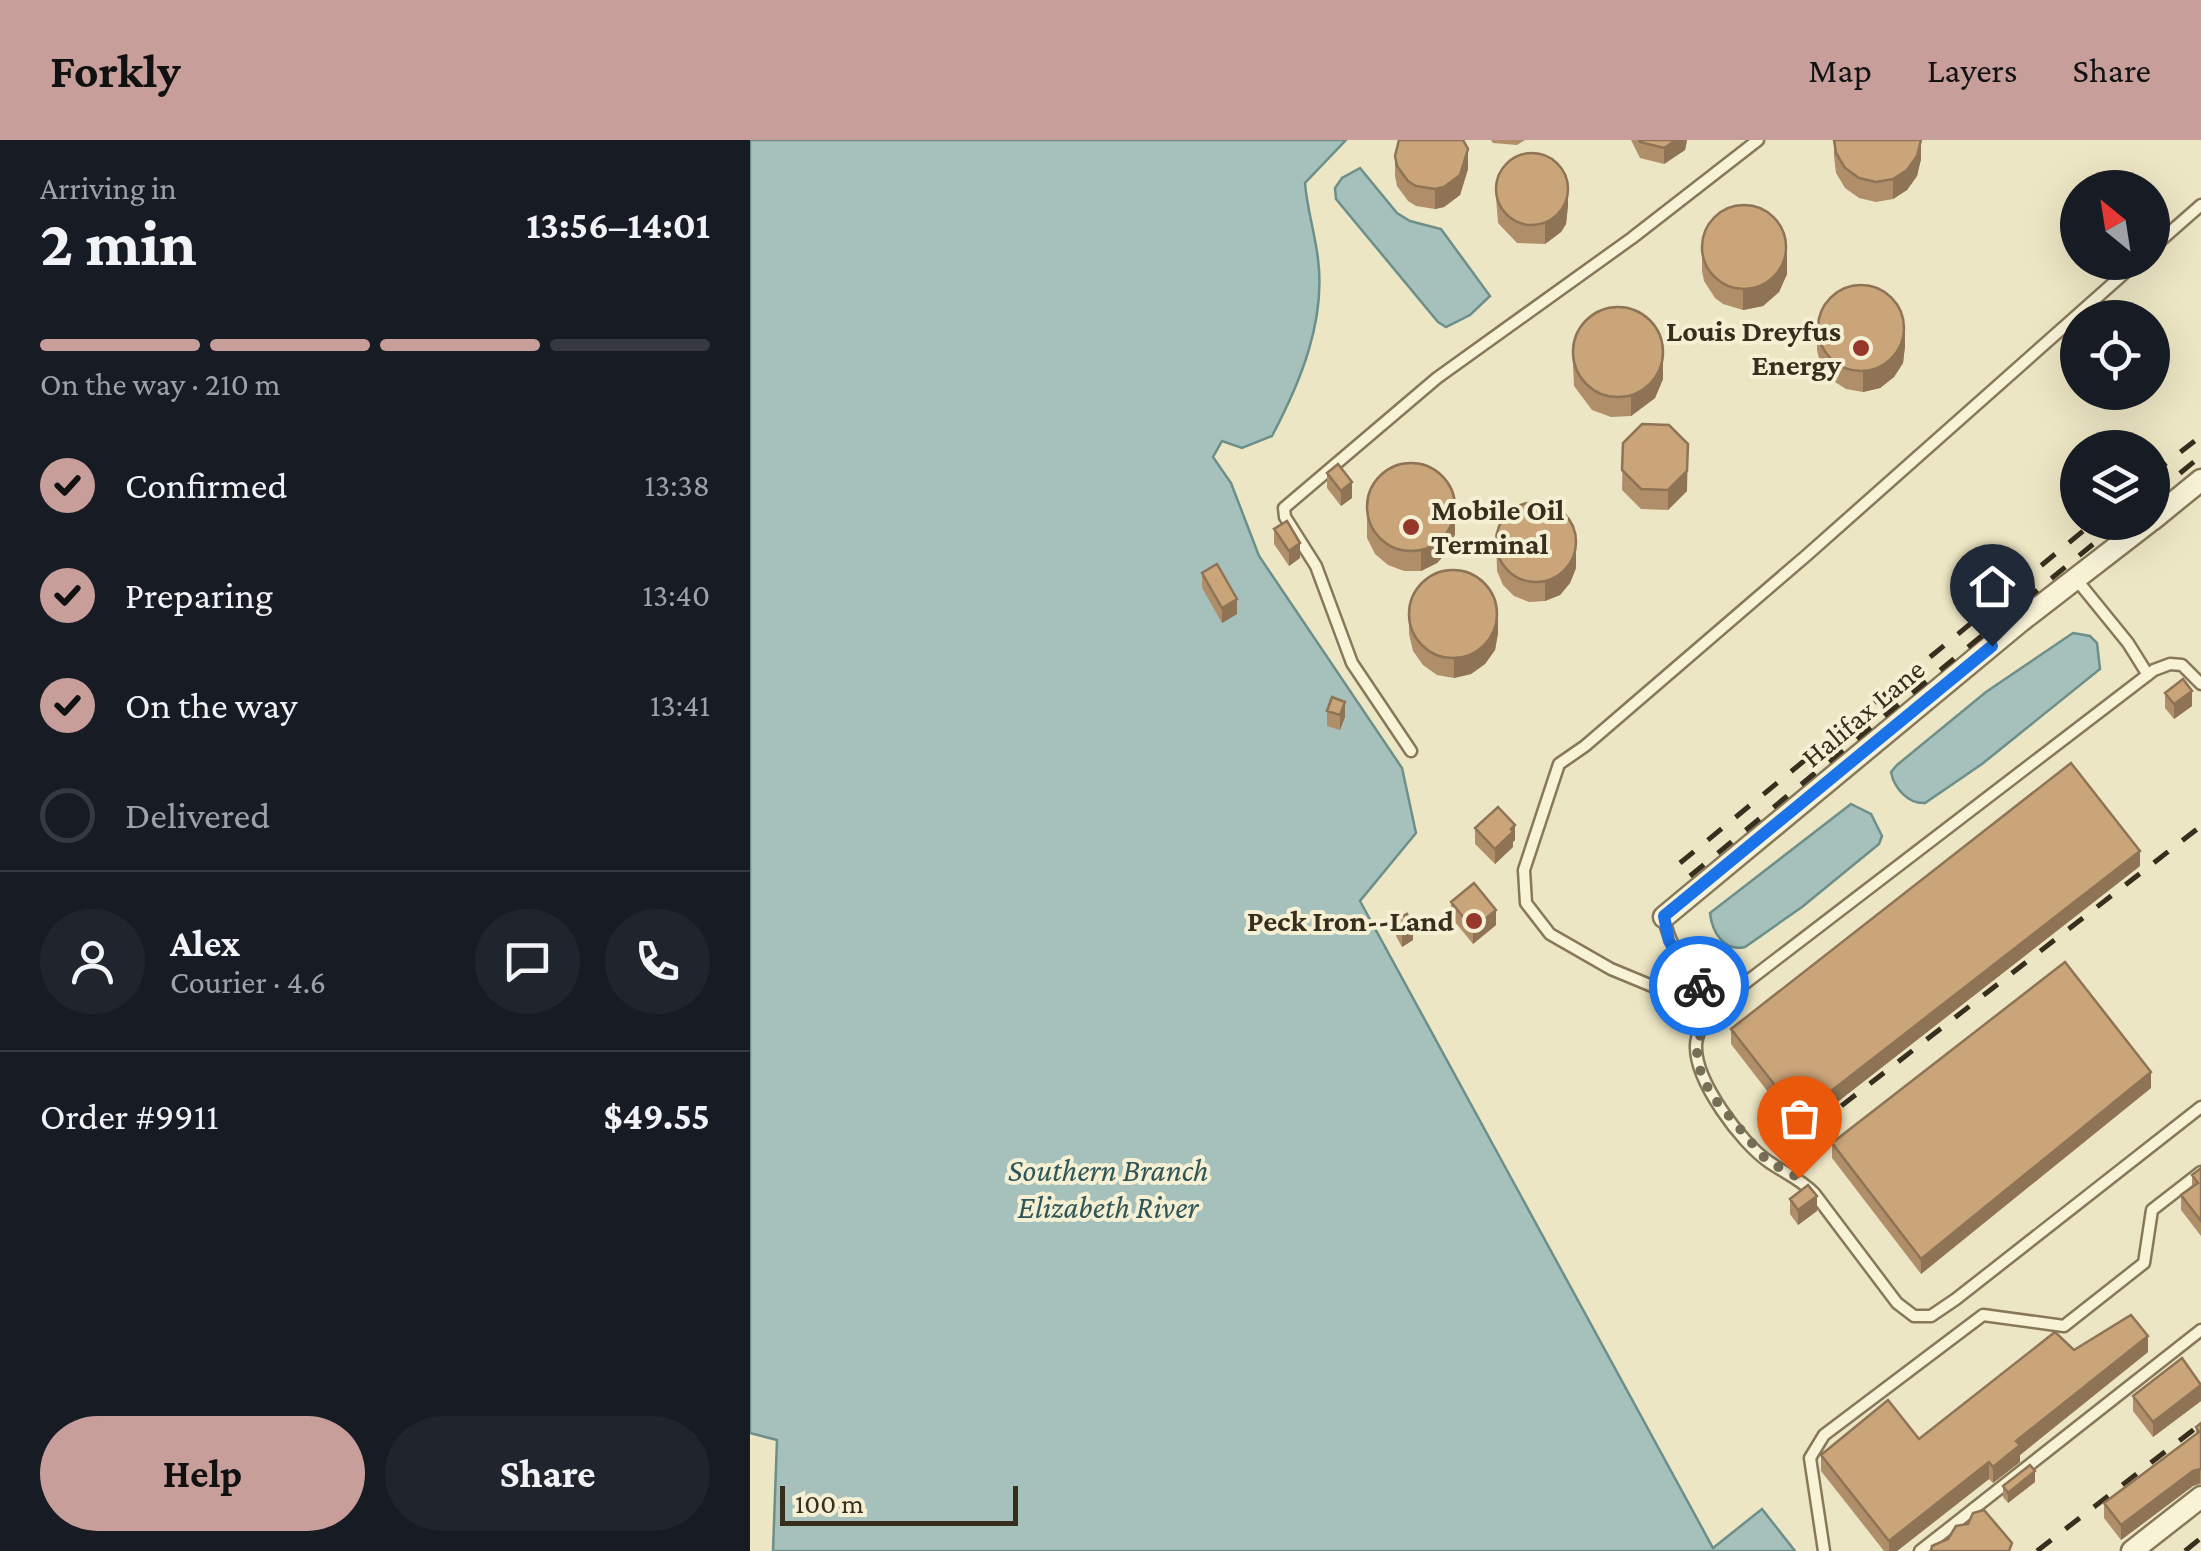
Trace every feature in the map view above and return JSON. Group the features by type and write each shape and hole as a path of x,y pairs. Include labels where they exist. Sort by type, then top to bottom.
{"street":[{"name":"Halifax Lane","path":"2170,505 2201,480"},
{"name":"Halifax Lane","path":"1664,916 2126,540"},
{"path":"2132,1551 2201,1498"}],"lane":[{"path":"1411,751 1352,663 1316,566 1285,517 1284,508 1438,378 1632,238 1758,140"},
{"path":"2170,232 2201,205"},
{"path":"1710,1010 1610,968 1550,934 1526,903 1524,870 1560,764 1808,555 2117,280"},
{"path":"2076,579 2128,643 2148,675"},
{"path":"2201,684 2182,664 2170,664 2148,675 1710,1010 1696,1047 1701,1074 1712,1096 1767,1161 1799,1178 1814,1193 1897,1303 1914,1316 1931,1316 1956,1298 2201,1107"},
{"path":"1664,916 1669,941 1710,1010"},
{"path":"1824,1551 1810,1458 1824,1435 1984,1314 2064,1326 2144,1264 2152,1210 2201,1172"},
{"path":"1920,1551 2201,1330"}],"water":[{"name":"Southern Branch Elizabeth River","path":"750,140 1346,140 1305,183 1318,259 1318,305 1308,351 1292,395 1272,436 1242,448 1222,441 1213,457 1231,483 1259,556 1402,768 1416,833 1360,901 1713,1548 1762,1509 1795,1551 773,1551 777,1440 750,1433"},
{"path":"1360,168 1397,213 1410,221 1441,229 1490,296 1470,315 1446,327 1438,322 1336,199 1335,188 1342,178"},
{"path":"2073,633 2090,636 2097,643 2100,669 1982,764 1925,803 1903,794 1891,772 1897,765 1986,692"},
{"path":"1851,804 1871,814 1882,836 1879,844 1802,907 1745,947 1731,946 1720,939 1710,913"}],"building":[{"path":"1399,140 1463,140 1468,149 1460,175 1444,187 1416,186 1397,166"},
{"path":"1639,140 1676,140 1664,148"},
{"path":"1834,140 1921,140 1917,156 1907,170 1893,179 1876,182 1859,178 1845,168"},
{"path":"1532,153 1557,164 1568,189 1557,214 1532,225 1507,214 1496,189 1507,164"},
{"path":"1744,205 1760,208 1774,217 1783,231 1783,263 1774,277 1760,286 1744,289 1728,286 1714,277 1705,263 1702,247 1705,231 1714,217 1728,208"},
{"name":"Louis Dreyfus Energy","path":"1853,285 1869,285 1892,297 1901,311 1901,345 1892,359 1869,371 1853,371 1837,364 1825,352 1818,336 1818,320 1825,304 1837,292"},
{"path":"1618,307 1650,320 1663,352 1650,384 1618,397 1586,384 1573,352 1586,320"},
{"path":"1642,424 1669,425 1688,444 1687,471 1668,490 1641,489 1622,470 1623,443"},
{"name":"Mobile Oil Terminal","path":"1411,463 1428,466 1442,476 1452,490 1452,524 1442,538 1428,548 1411,551 1394,548 1380,538 1370,524 1367,507 1370,490 1380,476 1394,466"},
{"path":"1338,464 1352,482 1341,491 1327,473"},
{"path":"1536,502 1551,505 1564,514 1573,527 1573,557 1564,570 1551,579 1536,582 1521,579 1508,570 1499,557 1496,542 1499,527 1508,514 1521,505"},
{"path":"1287,521 1300,543 1289,551 1274,529"},
{"path":"1217,564 1237,599 1222,608 1202,573"},
{"path":"1453,570 1484,583 1497,614 1484,645 1453,658 1422,645 1409,614 1422,583"},
{"path":"2183,679 2192,691 2174,704 2165,693"},
{"path":"1332,697 1345,702 1340,715 1327,711"},
{"path":"2071,763 2140,851 1799,1116 1731,1029"},
{"path":"1498,807 1515,825 1495,849 1475,828"},
{"path":"1474,883 1496,910 1473,929 1451,902"},
{"path":"1407,914 1413,925 1402,931 1396,920"},
{"path":"2065,962 2151,1072 1921,1259 1832,1143"},
{"path":"2201,1168 2201,1221 2181,1195 2198,1183 2192,1175"},
{"path":"1808,1185 1817,1196 1798,1210 1790,1199"},
{"path":"2131,1315 2148,1336 2016,1441 2020,1445 1993,1467 1989,1462 1889,1541 1821,1455 1888,1400 1919,1439 2055,1332 2074,1350"},
{"path":"2182,1358 2201,1385 2153,1422 2133,1396"},
{"path":"2201,1423 2201,1469 2121,1525 2104,1503 2199,1432 2196,1427"},
{"path":"2030,1465 2035,1471 2008,1493 2003,1486"},
{"path":"1984,1510 2012,1543 2009,1551 1931,1551 1932,1546 1948,1539 1956,1526 1968,1524 1973,1513"}],"railway":[{"path":"2170,460 2201,436"},
{"path":"2170,481 2201,456"},
{"path":"1680,863 2072,540"},
{"path":"1690,876 2098,540"},
{"path":"1813,1128 2201,826"},
{"path":"2037,1551 2201,1424"},
{"path":"2185,1551 2201,1538"}],"way so far":[{"path":"1699,986 1710,1010 1696,1047 1701,1074 1712,1096 1767,1161 1799,1178"}],"place":[{"name":"Louis Dreyfus Energy","path":"1861,348"},
{"name":"Mobile Oil Terminal","path":"1411,527"},
{"name":"Peck Iron--Land","path":"1474,921"}],"route":[{"path":"1699,986 1669,941 1664,916 1992,646"}]}
